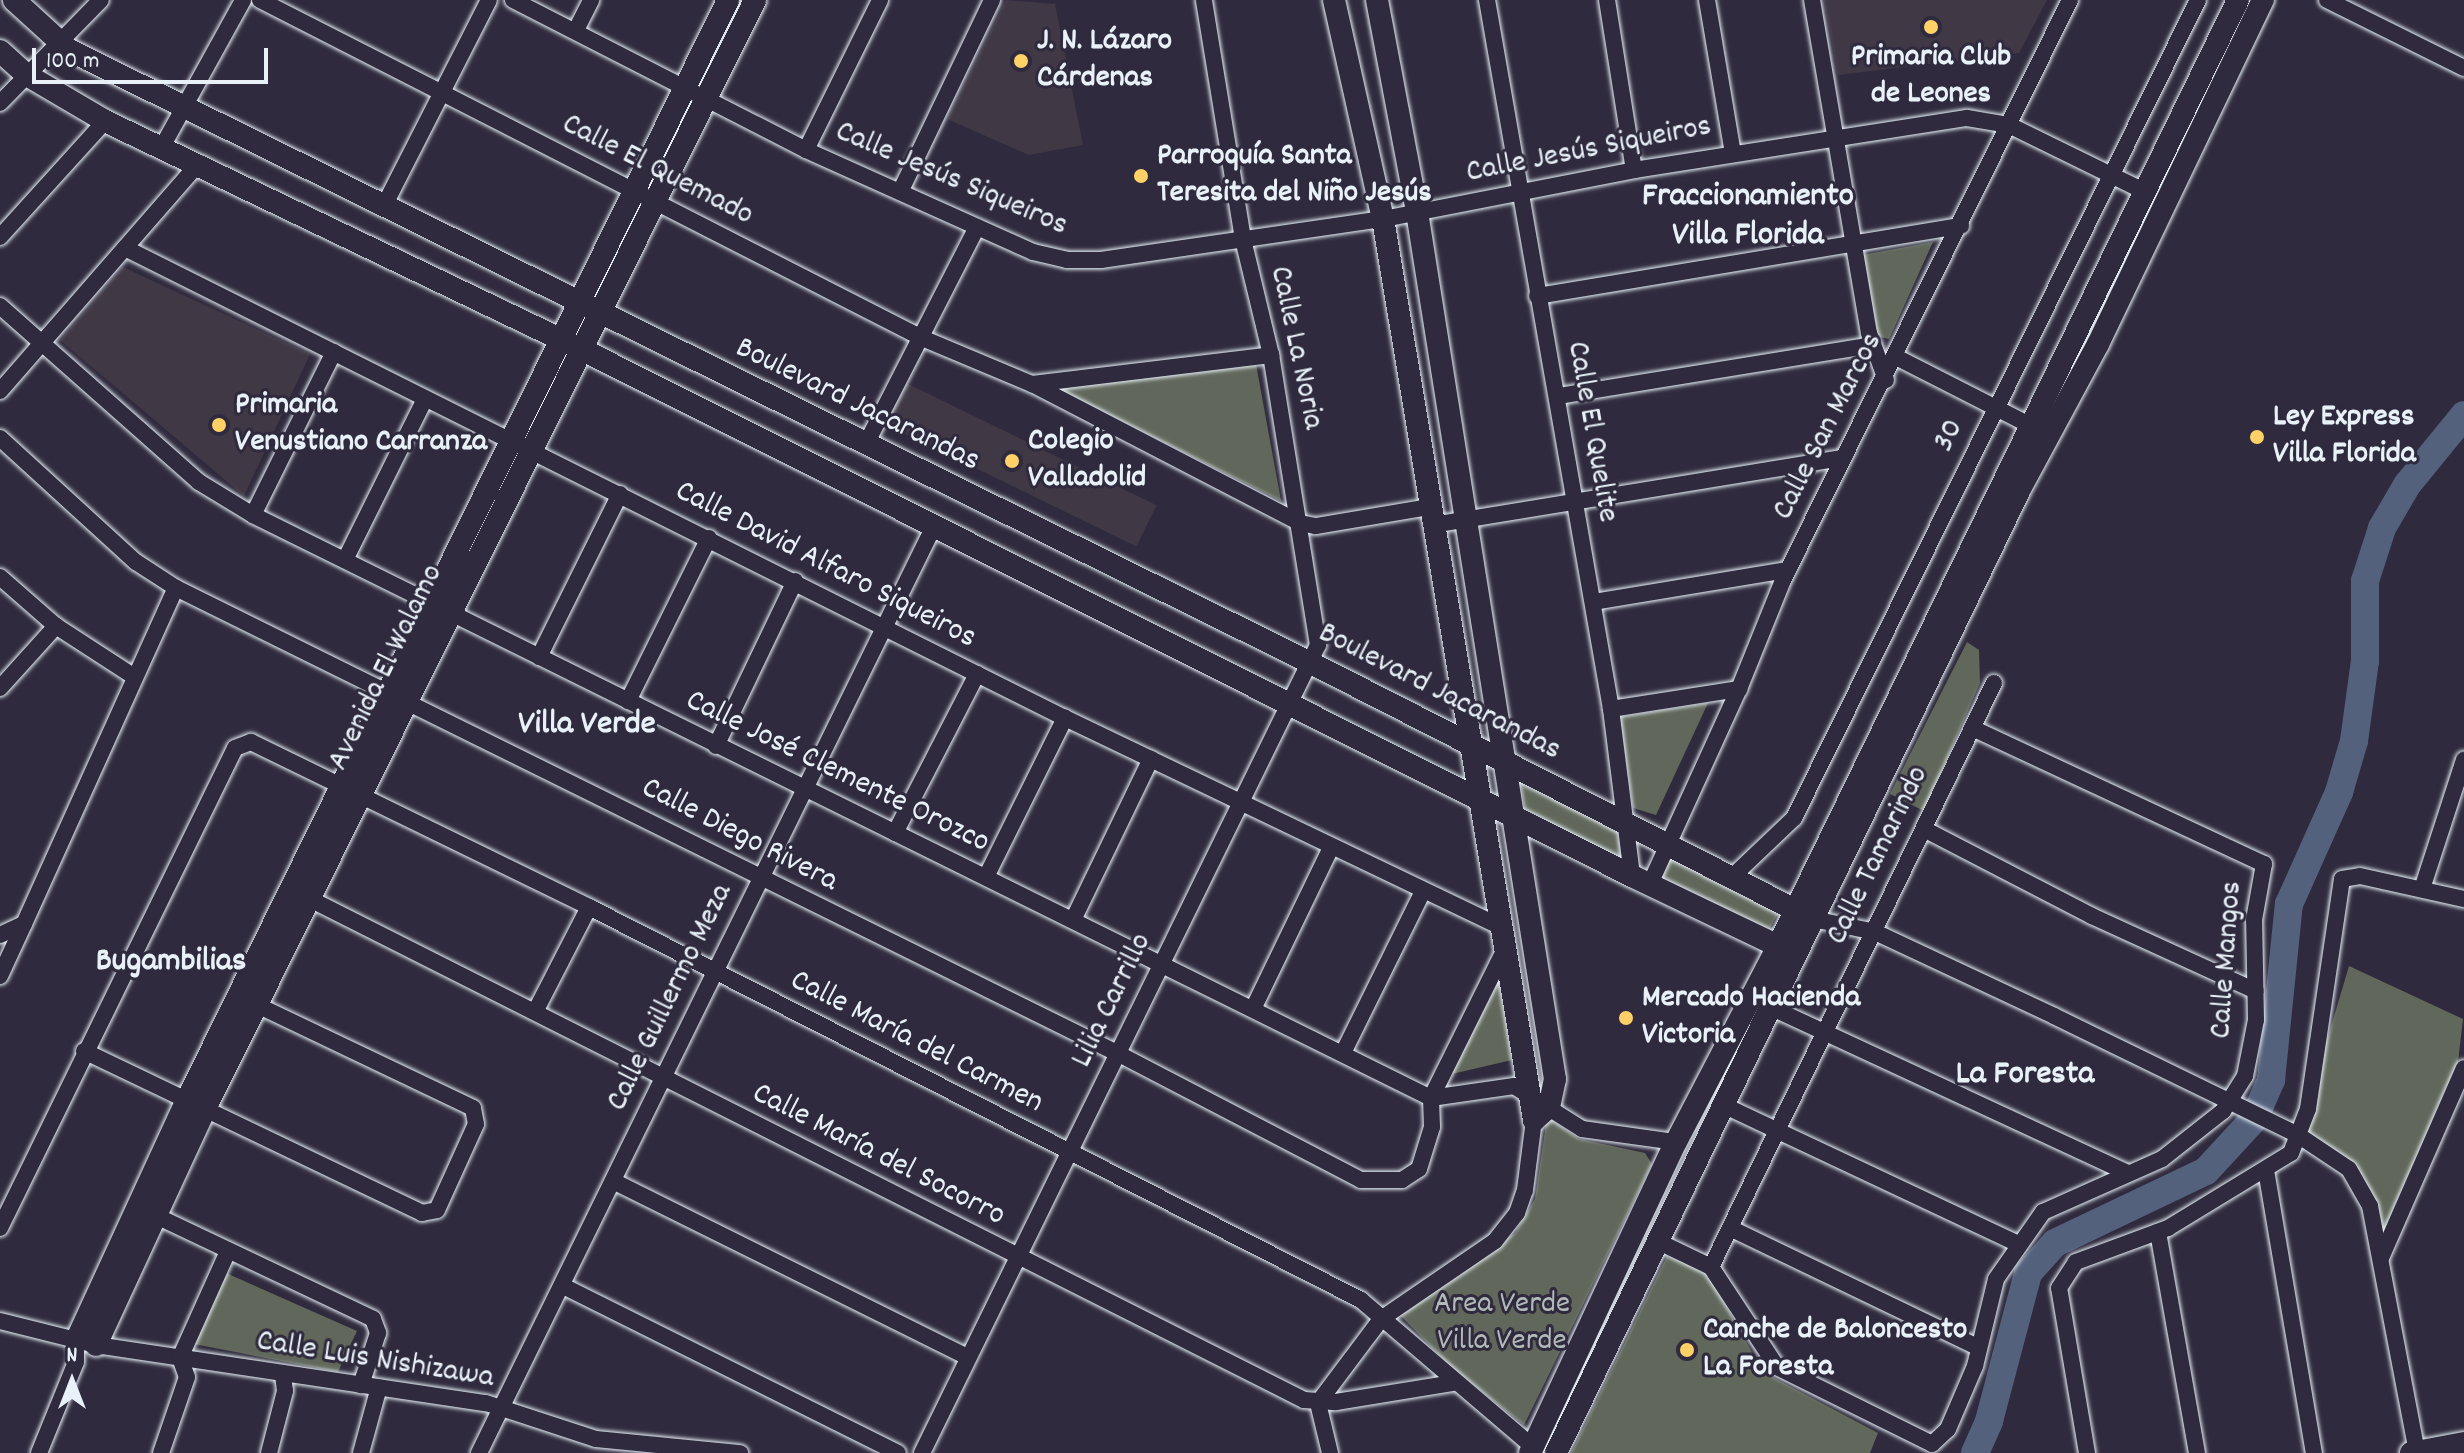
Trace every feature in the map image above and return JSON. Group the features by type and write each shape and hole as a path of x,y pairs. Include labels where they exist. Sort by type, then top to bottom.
{"street":[{"name":"Boulevard Jacarandas","path":"14,0 57,42 182,106 575,304 1311,663 1506,765 1625,821 1804,914"},
{"path":"0,103 101,0"},
{"path":"162,147 243,0"},
{"name":"Calle El Quemado","path":"260,0 922,338 1032,384 1300,523 1316,526 1431,516 1463,519 1841,458"},
{"path":"383,208 489,0"},
{"name":"Calle Jesús Siqueiros","path":"513,0 806,150 901,190 1033,252 1067,260 1101,260 1383,219 1634,170 1967,118 2009,125 2144,191"},
{"path":"576,30 591,0"},
{"name":"Avenida El Walamo","path":"521,448 559,338 728,0"},
{"name":"Avenida El Walamo","path":"39,1453 83,1349 195,1106 521,448 583,350 755,0"},
{"path":"806,150 880,0"},
{"path":"901,190 992,0"},
{"name":"Calle La Noria","path":"1204,0 1243,239 1271,355 1318,645 1293,704"},
{"path":"1334,0 1383,219 1528,1091 1542,1114 1582,1129 1676,1142"},
{"path":"1318,1403 1381,1319 1495,1241 1517,1213 1542,1114 1555,1079 1506,765 1463,519 1417,212 1377,0"},
{"name":"Calle El Quelite","path":"1487,0 1611,709 1625,821 1641,880"},
{"path":"1607,0 1634,170"},
{"path":"1707,0 1733,153"},
{"path":"1812,0 1872,345 1886,380"},
{"name":"Calle San Marcos","path":"1641,880 1665,844 1739,689 1787,570 1841,458 1886,380 2070,0"},
{"name":"30","path":"1731,878 1794,818 2198,0"},
{"path":"1531,1450 1676,1142 1788,948 2030,425 2238,0"},
{"path":"1804,914 2050,435 2263,0"},
{"path":"2327,0 2464,68"},
{"path":"0,51 27,75 105,121 199,163 559,338 1641,880 1788,948"},
{"path":"0,237 105,121"},
{"path":"0,391 199,163"},
{"path":"1537,296 1961,226"},
{"path":"865,446 977,227"},
{"name":"Calle David Alfaro Siqueiros","path":"125,248 1065,718 1423,891 1504,938"},
{"name":"Calle José Clemente Orozco","path":"0,306 199,482 253,515 1431,1098"},
{"path":"1558,396 1872,345"},
{"path":"253,515 334,352"},
{"name":"Calle El Quemado","path":"1032,384 1271,355"},
{"path":"1896,357 2050,435"},
{"path":"345,560 425,399"},
{"name":"Calle Diego Rivera","path":"0,438 136,562 176,588 1117,1053 1361,1180 1380,1183 1402,1180 1419,1169 1431,1138 1431,1098"},
{"path":"539,657 620,494"},
{"name":"Calle Guillermo Meza","path":"479,1453 934,526"},
{"path":"628,701 709,538"},
{"path":"1593,602 1787,570"},
{"path":"0,577 56,626 133,676"},
{"path":"716,746 795,581"},
{"path":"0,976 133,676 176,588"},
{"path":"0,688 56,626"},
{"path":"895,833 977,674"},
{"name":"Calle Tamarindo","path":"1711,1267 1994,683"},
{"path":"1611,709 1739,689"},
{"name":"Lilia Carrillo","path":"922,1453 1117,1053 1293,704"},
{"path":"986,877 1065,718"},
{"name":"Calle Mangos","path":"1711,1267 1777,1367 1932,1444 1948,1429 1979,1348 1996,1279 2043,1212 2162,1159 2235,1105 2250,1056 2256,991 2254,920 2264,864 1973,728"},
{"name":"Calle María del Carmen","path":"84,1051 242,742 251,742 589,907 1361,1300 1531,1450"},
{"path":"1073,920 1151,759"},
{"path":"2422,889 2464,760"},
{"path":"1924,829 2092,916 2256,991"},
{"path":"1253,1009 1331,848"},
{"path":"2087,1453 2059,1288 2076,1262 2158,1232 2291,1153 2292,1133 2312,1085 2338,886 2342,879 2360,876 2464,899"},
{"path":"1343,1053 1423,891"},
{"name":"Calle María del Socorro","path":"301,895 1018,1257 1318,1403"},
{"path":"535,1012 589,907"},
{"path":"1804,914 1875,932 2292,1133 2358,1177 2370,1206 2414,1452 2464,1443"},
{"path":"0,935 24,924"},
{"path":"1431,1098 1504,938"},
{"path":"1556,1453 1770,1007 1788,948"},
{"path":"0,1228 84,1051 431,1215 478,1115 248,1001"},
{"path":"1770,1007 2128,1173"},
{"path":"2380,1260 2460,1074"},
{"path":"1431,1098 1514,1086 1528,1091"},
{"path":"1723,1105 1780,1128 2019,1244"},
{"path":"2266,1170 2314,1453"},
{"path":"613,1181 968,1357"},
{"path":"146,1211 373,1319 378,1333 361,1385"},
{"path":"1732,1229 1979,1348"},
{"path":"2158,1232 2197,1453"},
{"path":"1657,1241 1711,1267"},
{"path":"161,1453 187,1377 180,1358 228,1251"},
{"path":"563,1286 898,1453"},
{"name":"Calle Luis Nishizawa","path":"0,1321 83,1349 180,1358 486,1403 593,1446 740,1453"},
{"path":"269,1453 285,1391 283,1374"},
{"path":"1318,1403 1453,1383"},
{"path":"361,1453 379,1387"},
{"path":"1318,1403 1330,1453"}],"shaded area":[{"name":"J. N. Lázaro Cárdenas","path":"1006,0 1055,4 1083,145 1029,155 947,119"},
{"name":"Primaria Club de Leones","path":"1824,0 2047,0 2019,53 1838,75"},
{"name":"Primaria Venustiano Carranza","path":"123,267 310,354 244,496 60,340"},
{"name":"Colegio Valladolid","path":"904,382 1157,505 1136,547 884,423"}],"green space":[{"path":"1933,242 1889,339 1875,336 1862,255"},
{"path":"1256,364 1281,501 1055,388"},
{"path":"1967,642 1979,650 1980,683 1924,811 1890,794"},
{"path":"1708,703 1656,815 1633,808 1620,717"},
{"path":"1520,780 1617,829 1622,860 1525,809"},
{"path":"1668,854 1778,913 1767,934 1657,875"},
{"path":"1495,957 1512,1060 1439,1077"},
{"path":"2349,966 2463,1019 2456,1079 2380,1260 2364,1188 2300,1131"},
{"name":"Area Verde Villa Verde","path":"1547,1117 1579,1139 1645,1153 1652,1164 1524,1425 1450,1366 1400,1315 1515,1233 1535,1199"},
{"path":"1667,1256 1707,1272 1763,1372 1878,1433 1870,1453 1571,1453"},
{"path":"226,1273 357,1331 338,1372 194,1344"}],"waterway":[{"path":"1975,1453 1989,1421 2028,1273 2055,1243 2206,1171 2254,1119 2271,1080 2289,904 2339,792 2354,741 2365,661 2365,581 2382,528 2407,485 2464,415"}],"place":[{"name":"Primaria Club de Leones","path":"1931,27"},
{"name":"J. N. Lázaro Cárdenas","path":"1021,61"},
{"name":"Parroquía Santa Teresita del Niño Jesús","path":"1141,176"},
{"name":"Primaria Venustiano Carranza","path":"219,425"},
{"name":"Ley Express Villa Florida","path":"2257,437"},
{"name":"Colegio Valladolid","path":"1012,461"},
{"name":"Mercado Hacienda Victoria","path":"1626,1018"},
{"name":"Canche de Baloncesto La Foresta","path":"1687,1350"}],"district":[{"name":"Fraccionamiento Villa Florida","path":"1748,216"},
{"name":"Villa Verde","path":"587,726"},
{"name":"Bugambilias","path":"171,963"},
{"name":"La Foresta","path":"2025,1076"}]}
